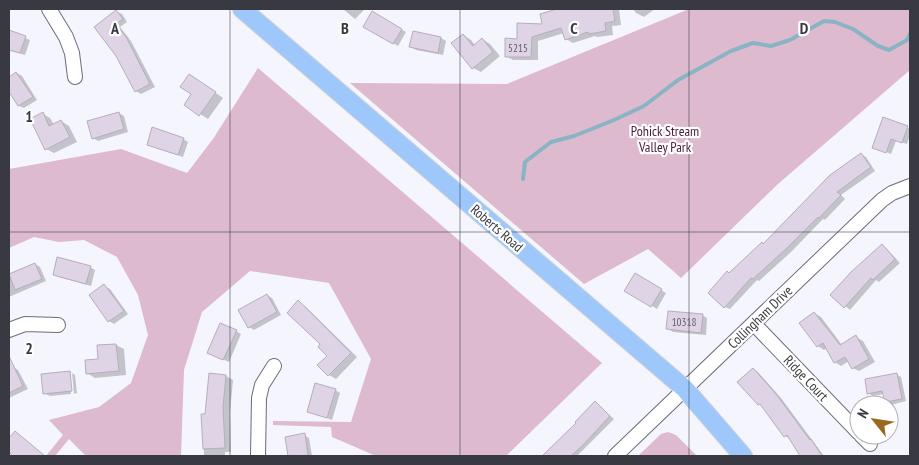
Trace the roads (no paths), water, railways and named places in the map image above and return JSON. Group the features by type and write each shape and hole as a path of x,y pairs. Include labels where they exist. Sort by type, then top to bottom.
{"main road":[{"name":"Roberts Road","path":"242,9 685,390 743,456"}],"street":[{"path":"48,9 66,36 72,53 75,77"},
{"name":"Collingham Drive","path":"615,456 882,200 910,186"},
{"path":"9,330 25,324 58,325"},
{"name":"Ridge Court","path":"754,324 849,422"},
{"path":"258,456 259,398 262,385 274,366"}],"waterway":[{"path":"523,179 525,162 551,142 574,136 644,106 678,80 731,51 753,43 771,46 790,40 824,21 835,22 853,29 878,46 889,50 907,40 910,34"}],"park label":[{"name":"Pohick Stream Valley Park","path":"665,140"}]}
